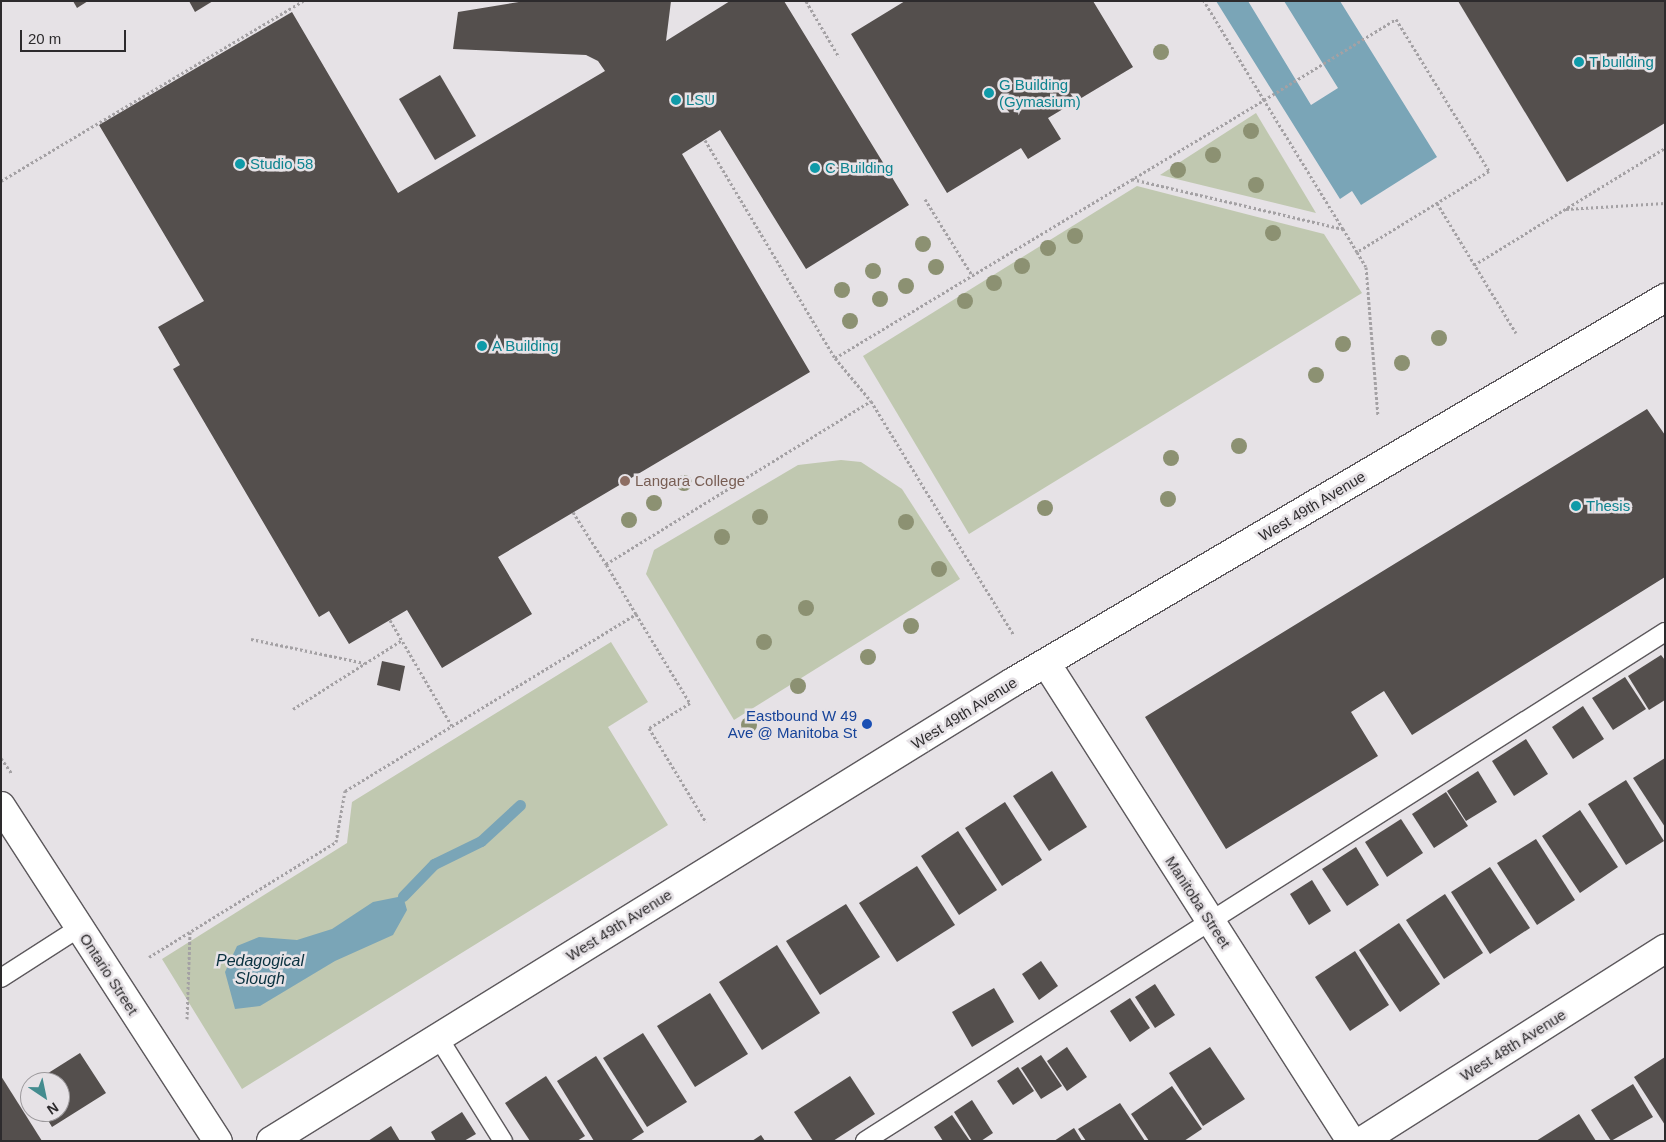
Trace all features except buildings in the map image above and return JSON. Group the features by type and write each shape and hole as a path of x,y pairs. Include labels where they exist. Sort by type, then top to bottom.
{"street":[{"name":"West 49th Avenue","path":"271,1141 1046,663 1665,298"},
{"name":"Manitoba Street","path":"1046,663 1351,1141"},
{"name":"Ontario Street","path":"1,806 218,1141"},
{"name":"West 48th Avenue","path":"1362,1141 1665,949"}],"lane":[{"path":"866,1141 1665,632"},
{"path":"1,978 79,928"},
{"path":"438,1037 503,1141"}],"path":[{"path":"1,181 303,1"},
{"path":"806,1 838,57"},
{"path":"1204,1 1366,267 1378,416"},
{"path":"836,358 1396,19 1489,171 1357,252"},
{"path":"705,140 836,358 872,401 1013,634"},
{"path":"1474,265 1665,148"},
{"path":"1132,179 1343,230"},
{"path":"925,198 972,275"},
{"path":"1437,203 1516,332"},
{"path":"1564,209 1665,204"},
{"path":"606,564 872,401"},
{"path":"573,512 690,703 649,728 706,822"},
{"path":"149,956 336,842 345,791 636,614"},
{"path":"390,620 452,726"},
{"path":"251,639 366,663"},
{"path":"293,709 402,640"},
{"path":"187,1019 190,931"}],"green space":[{"path":"1256,113 1316,213 1160,175"},
{"path":"1137,186 1324,234 1362,293 969,534 863,356"},
{"path":"841,460 861,462 902,489 960,579 734,720 646,574 654,550 798,465"},
{"path":"611,642 648,702 608,727 668,825 242,1089 162,959 347,843 352,802"}],"water":[{"path":"1216,1 1248,1 1311,105 1338,88 1284,1 1340,1 1437,157 1361,205 1352,191 1340,199"},
{"name":"Pedagogical Slough","path":"403,896 407,910 393,935 335,961 260,1006 235,1009 225,972 237,946 259,937 297,940 332,929 373,902"}],"waterway":[{"path":"403,896 434,864 481,841 520,805"}],"place":[{"name":"T building","path":"1579,62"},
{"name":"G Building (Gymasium)","path":"989,93"},
{"name":"LSU","path":"676,100"},
{"name":"Studio 58","path":"240,164"},
{"name":"C Building","path":"815,168"},
{"name":"A Building","path":"482,346"},
{"name":"Langara College","path":"625,481"},
{"name":"Thesis","path":"1576,506"},
{"name":"Eastbound W 49 Ave @ Manitoba St","path":"867,724"}]}
